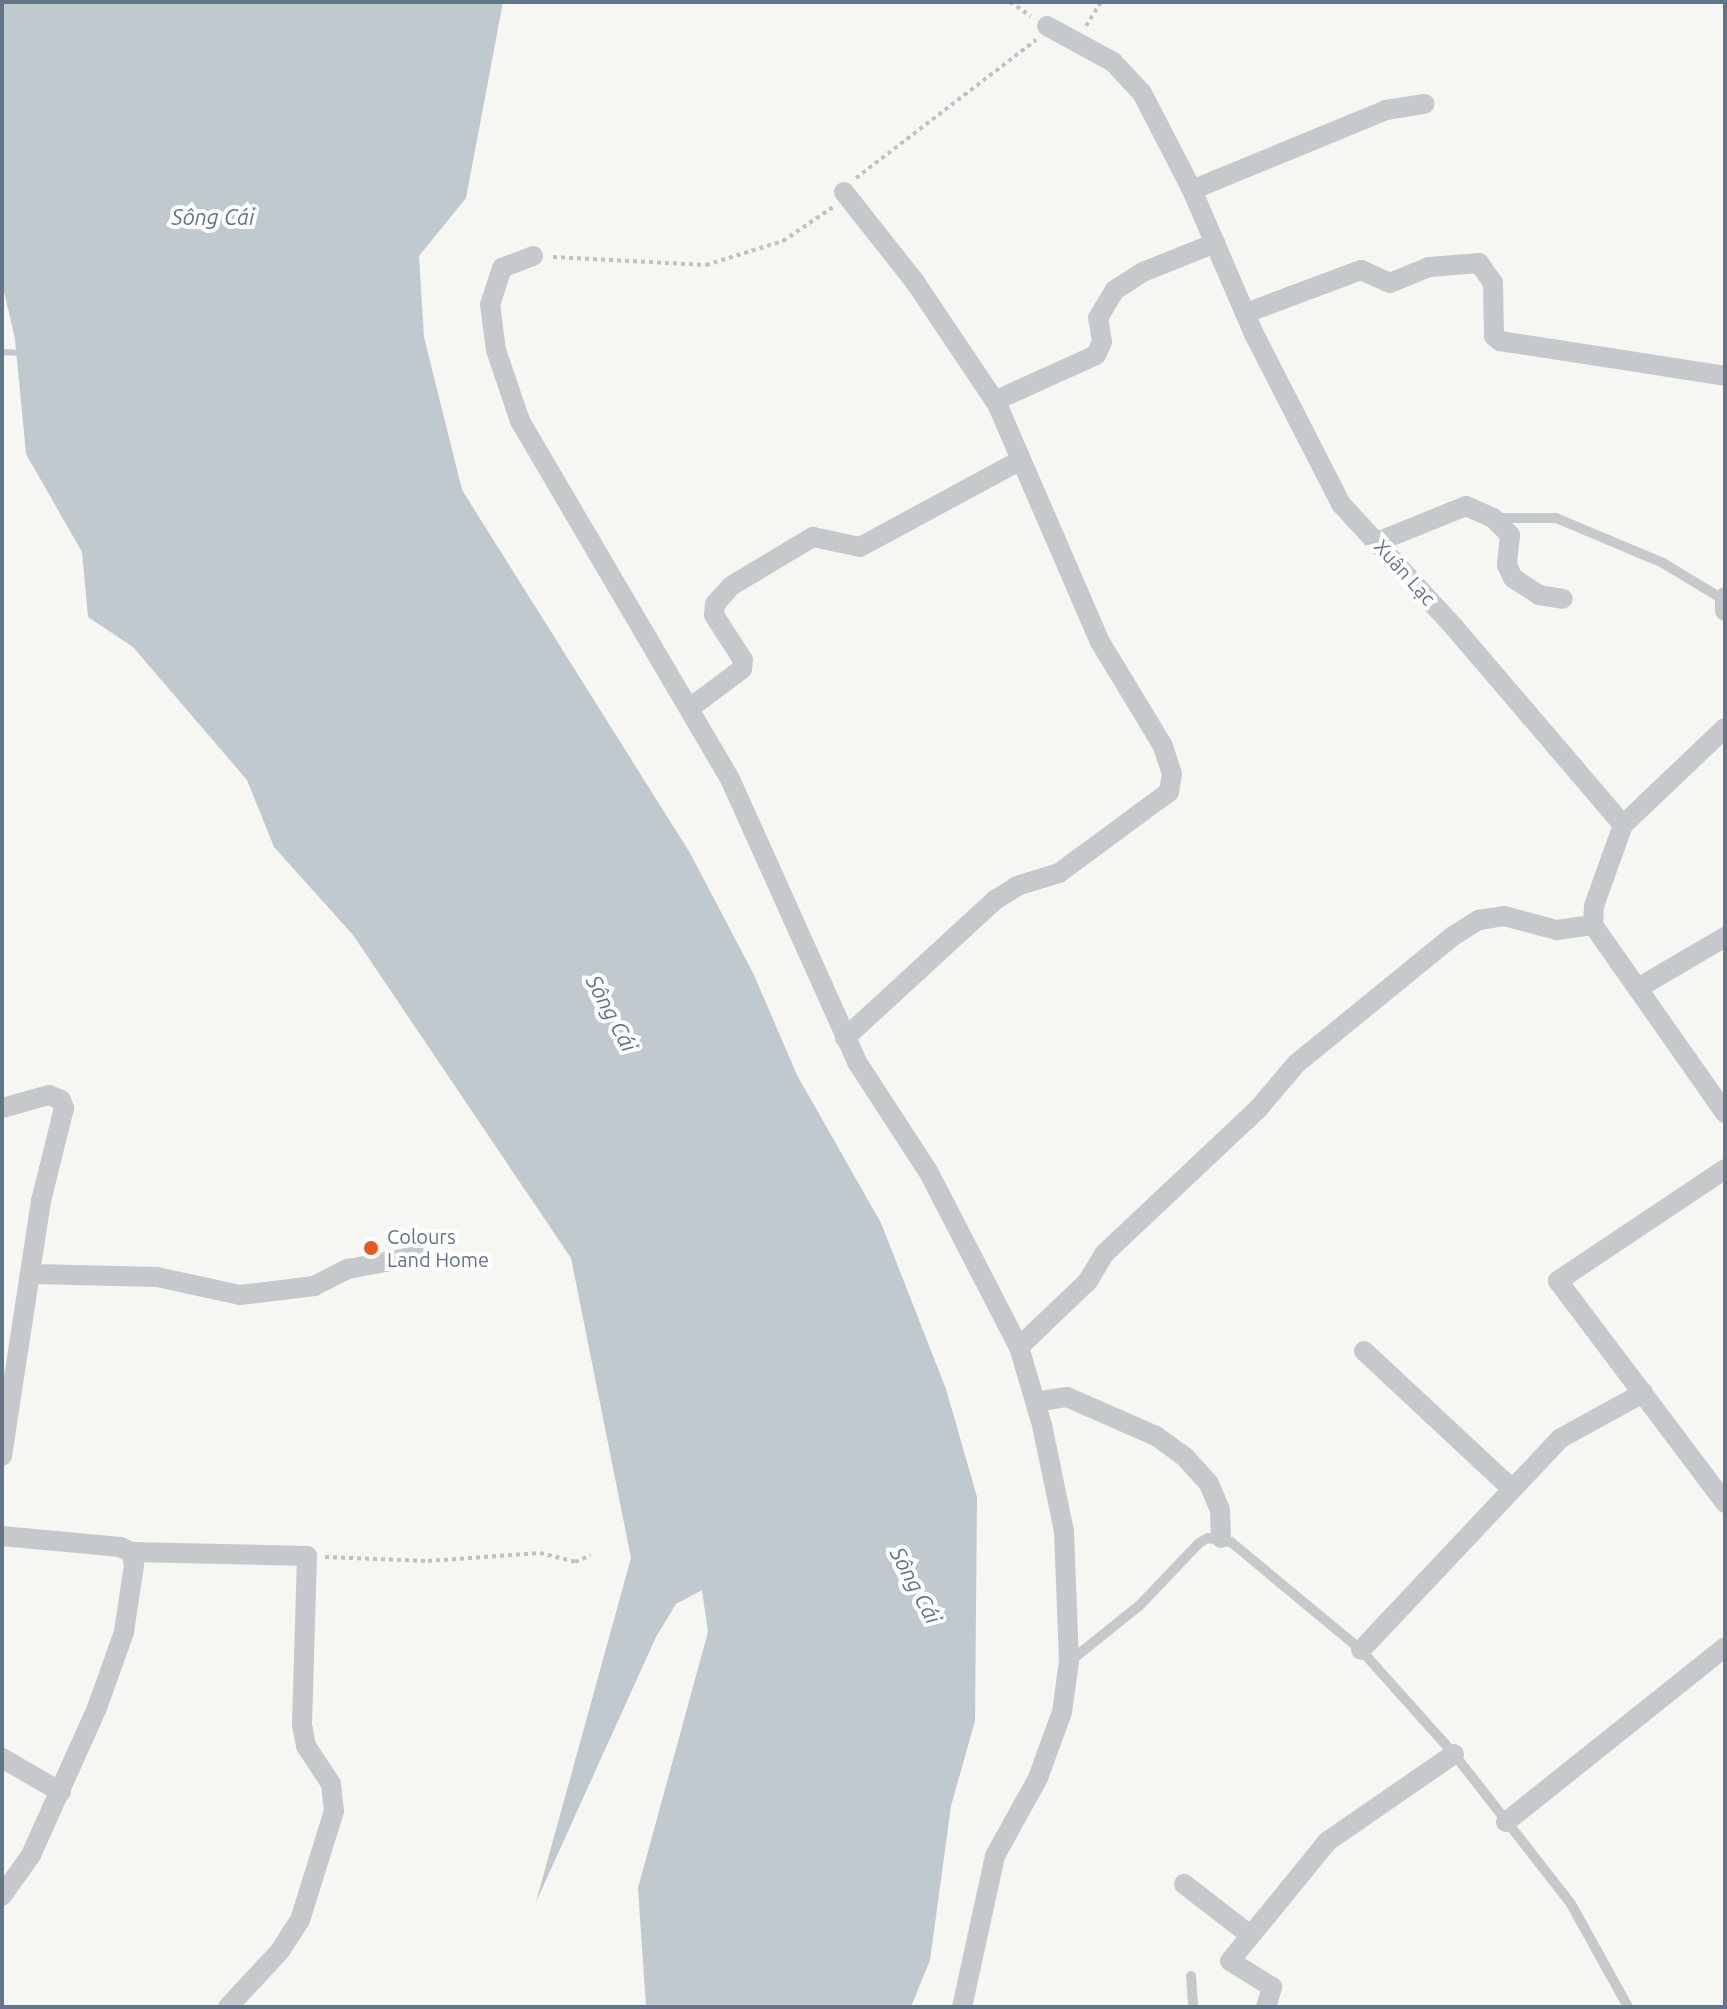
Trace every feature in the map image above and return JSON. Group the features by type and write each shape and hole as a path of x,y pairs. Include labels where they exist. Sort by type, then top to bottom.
{"street":[{"name":"Xuân Lạc","path":"1047,26 1132,79 1192,190 1246,313 1330,488 1623,825"},
{"path":"1192,190 1386,110 1425,104"},
{"path":"844,192 915,282 997,404 1019,461 1100,642 1163,746 1172,783 1164,796 1078,860 995,900 845,1038"},
{"path":"997,404 1001,398 1096,355 1102,342 1098,318 1105,299 1115,290 1143,272 1215,243"},
{"path":"533,256 502,268 494,283 490,322 507,386 554,485 730,779 845,1038 929,1173 1019,1347 1035,1402 1064,1531 1069,1662 1062,1712 1038,1778 995,1856 962,2007"},
{"path":"1246,313 1361,270 1390,283 1429,267 1479,263 1493,283 1494,336 1500,341 1725,376"},
{"path":"690,708 742,669 743,660 714,609 731,586 813,537 860,547 1019,461"},
{"path":"1377,542 1466,506 1493,518 1510,535 1507,565 1513,578 1539,595 1563,599"},
{"path":"1724,598 1725,611"},
{"path":"1725,728 1623,825 1594,906 1593,925 1725,1113"},
{"path":"1019,1347 1088,1281 1104,1254 1258,1109 1296,1064 1453,936 1479,920 1504,916 1557,930 1593,925"},
{"path":"1638,988 1725,937"},
{"path":"2,1108 49,1095 63,1104 41,1201 34,1274 2,1456"},
{"path":"1725,1169 1558,1281 1725,1503"},
{"path":"34,1274 157,1277 240,1295 314,1286 348,1269 422,1255"},
{"path":"1364,1351 1511,1488"},
{"path":"1361,1650 1561,1438 1643,1393"},
{"path":"1035,1402 1067,1397 1156,1436 1185,1457 1209,1484 1220,1510 1221,1538"},
{"path":"2,1536 101,1543 131,1552 307,1556 302,1725 306,1746 331,1784 334,1811 300,1920 280,1951 228,2007"},
{"path":"2,1896 31,1855 61,1792 124,1632 134,1587 131,1552"},
{"path":"1506,1822 1725,1647"},
{"path":"1266,2007 1272,1987 1230,1961 1328,1841 1454,1754"},
{"path":"2,1758 61,1792"},
{"path":"1184,1884 1250,1935"}],"lane":[{"path":"1493,518 1556,518 1663,563 1724,598"},
{"path":"1069,1662 1140,1605 1199,1543 1221,1538 1279,1578 1361,1650 1454,1754 1571,1904 1628,2007"},
{"path":"1191,1976 1193,2007"}],"path":[{"path":"533,256 706,265 783,241 831,209 844,192 909,135 1035,41 1047,26 1010,2"},
{"path":"1076,42 1101,2"},
{"path":"307,1556 428,1561 540,1553 575,1562 591,1555"}],"water":[{"name":"Sông Cái","path":"2,2 503,2 466,198 419,256 424,337 462,490 690,853 754,975 797,1075 881,1223 946,1389 977,1497 975,1721 951,1806 930,1960 911,2007 646,2007 638,1888 708,1632 702,1590 676,1604 656,1637 536,1902 631,1558 571,1258 353,935 274,847 247,780 133,647 88,617 82,552 26,454 15,339 2,283"}],"waterway":[{"path":"2,352 22,353"}],"place":[{"name":"Colours Land Home","path":"371,1248"}]}
